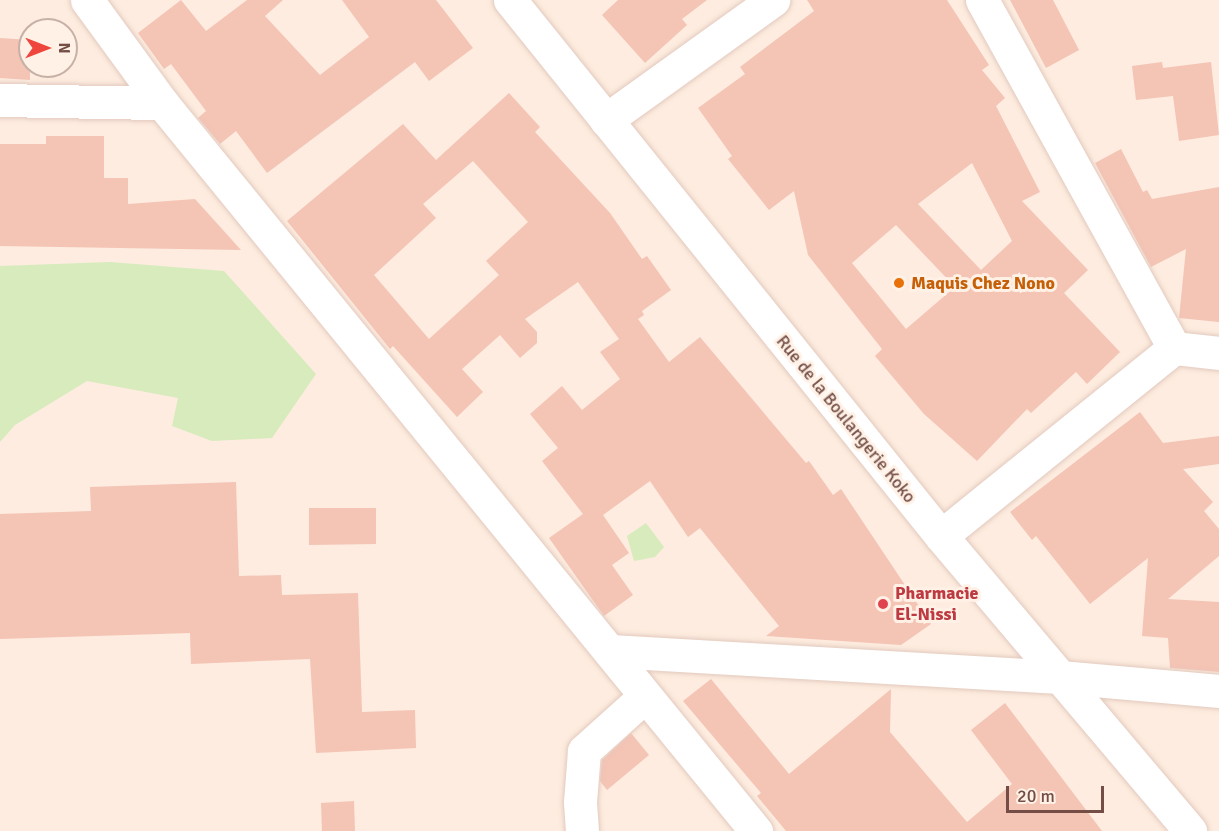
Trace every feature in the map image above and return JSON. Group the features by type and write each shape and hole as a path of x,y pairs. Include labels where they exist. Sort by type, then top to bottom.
{"street":[{"path":"87,0 162,103 756,831"},
{"name":"Rue de la Boulangerie Koko","path":"510,0 941,536 1190,831"},
{"path":"606,120 773,0"},
{"path":"982,0 1174,348"},
{"path":"0,100 162,103"},
{"path":"941,536 1174,348 1219,353"},
{"path":"610,651 1060,677 1219,691"},
{"path":"582,831 580,802 584,752 645,696"}],"green space":[{"path":"110,262 224,271 316,374 272,438 212,441 172,426 178,398 87,381 15,425 0,442 0,266"},
{"path":"646,523 664,547 655,557 634,561 627,536"}],"building":[{"path":"181,0 206,31 247,0 283,0 265,16 320,75 369,37 342,0 436,0 473,48 429,81 415,62 267,173 236,131 220,144 198,118 206,111 171,64 164,69 138,33"},
{"path":"618,0 707,0 682,19 687,25 645,63 602,15"},
{"path":"807,0 947,0 989,65 982,70 1005,98 996,106 1040,192 1022,201 1088,270 1064,293 1120,352 1087,384 1076,372 1031,413 1027,409 977,461 924,414 875,356 882,349 808,255 794,191 769,210 728,159 732,156 698,108 745,74 740,67 814,11","holes":["972,163 1012,241 981,270 918,204","896,225 955,287 906,329 852,263"]},
{"path":"1010,0 1053,0 1079,50 1046,68"},
{"path":"0,38 18,39 18,78 30,78 30,80 0,78"},
{"path":"1162,62 1163,68 1211,62 1219,135 1179,141 1173,96 1136,100 1132,66"},
{"path":"509,93 540,127 535,132 610,213 642,259 647,256 671,290 642,311 644,315 638,319 669,362 700,337 806,463 809,461 833,495 841,489 931,624 901,645 766,636 779,626 700,528 688,537 650,481 603,515 629,553 612,565 633,595 604,616 549,538 583,514 542,461 558,448 530,414 562,386 582,410 620,379 600,352 619,339 578,282 525,319 537,332 537,343 520,358 500,335 462,369 483,392 457,417 393,346 390,349 287,221 403,124 436,160","holes":["473,161 528,222 486,261 499,275 429,339 374,275 436,218 423,204"]},
{"path":"46,136 104,136 104,178 128,178 128,204 195,199 241,250 0,246 0,144 46,144"},
{"path":"1121,149 1143,192 1147,190 1152,199 1219,187 1219,322 1179,318 1186,249 1151,267 1095,163"},
{"path":"1140,412 1163,443 1219,436 1219,464 1183,469 1213,502 1204,511 1219,529 1219,556 1168,599 1219,602 1219,672 1170,668 1168,638 1142,636 1148,558 1090,604 1036,536 1032,540 1010,512"},
{"path":"236,482 239,576 281,575 282,595 358,593 362,712 415,710 416,748 316,753 310,659 191,664 190,633 0,639 0,514 91,511 90,487"},
{"path":"309,508 376,508 376,544 309,545"},
{"path":"711,679 789,774 891,689 890,732 967,822 1012,784 971,730 1005,703 1102,831 786,831 757,796 761,793 683,701"},
{"path":"631,733 649,755 607,790 600,781 602,760"},
{"path":"354,801 355,831 322,831 321,803"}],"place":[{"name":"Maquis Chez Nono","path":"899,283"},
{"name":"Pharmacie El-Nissi","path":"883,604"}]}
